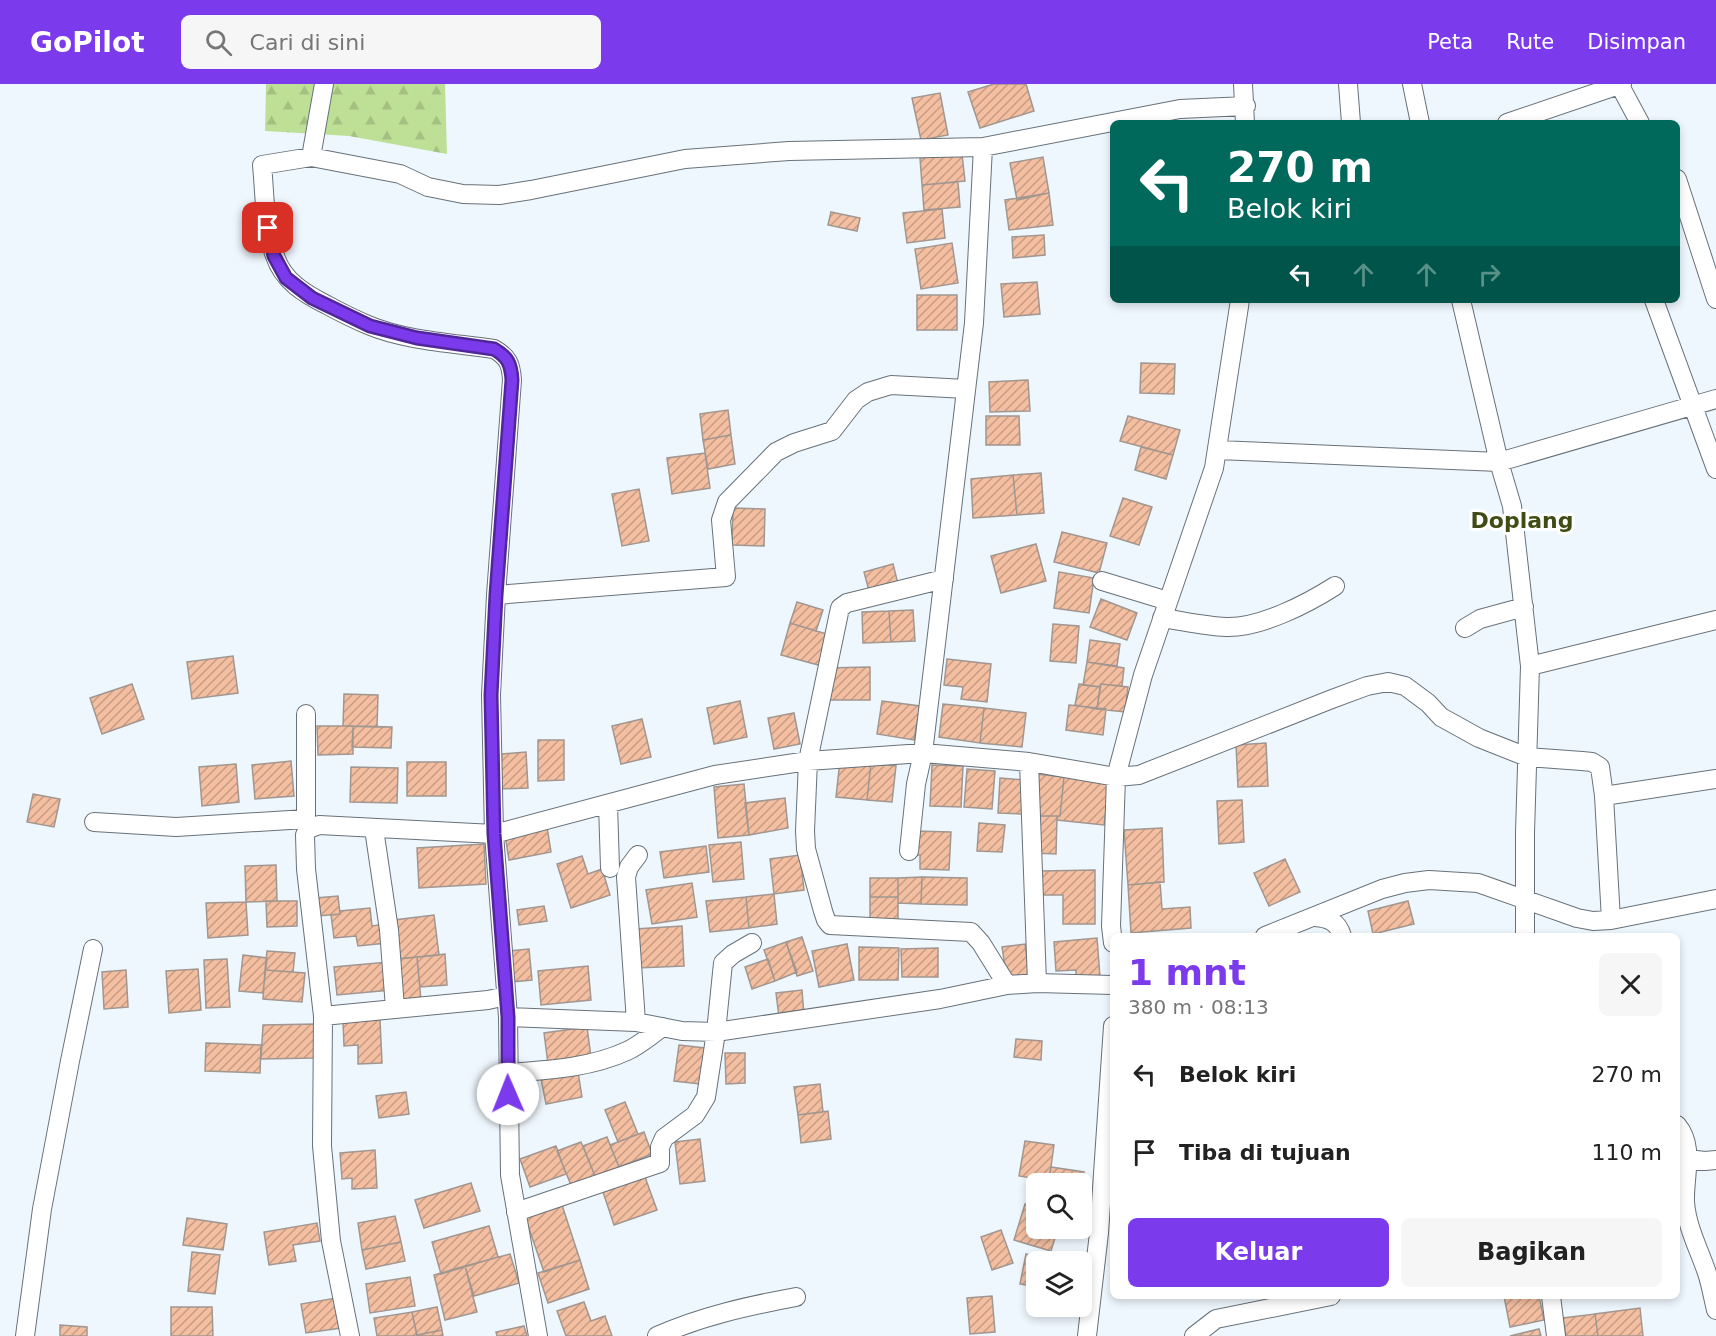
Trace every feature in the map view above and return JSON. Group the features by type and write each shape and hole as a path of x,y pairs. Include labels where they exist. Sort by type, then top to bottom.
{"street":[{"path":"311,157 324,84"},
{"path":"1127,120 1180,110 1245,114 1243,84"},
{"path":"1348,84 1351,120"},
{"path":"1412,84 1419,120"},
{"path":"1516,120 1620,84 1638,120"},
{"path":"538,1336 510,1175 508,1017 494,834 491,695 512,380 511,365 505,355 494,349 417,338 370,326 312,298 286,278 274,256 268,228 262,165 311,157 400,174 429,187 463,194 499,195 685,159 789,151 983,147 1110,123"},
{"path":"909,851 916,784 911,779 918,753 944,579 974,323 983,147"},
{"path":"1680,188 1716,299"},
{"path":"1112,933 1116,777 1143,675 1210,485 1218,450 1240,303"},
{"path":"1462,303 1499,462 1512,506 1530,666 1524,933"},
{"path":"1655,303 1716,469"},
{"path":"496,595 726,577 721,520 727,502 776,452 832,431 856,400 868,392 891,385 966,389"},
{"path":"1218,450 1499,462 1716,399"},
{"path":"944,579 847,603 840,608 808,761 806,849 823,911 830,925 971,932 981,943 1007,985"},
{"path":"1102,581 1165,610 1229,627 1273,617 1295,609 1335,586"},
{"path":"1465,628 1480,619 1524,607"},
{"path":"1530,666 1716,620"},
{"path":"94,822 176,826 307,824 494,834 715,775 808,761 918,753 1029,762 1116,777 1139,776 1366,686 1396,682 1428,703 1441,717 1479,738 1527,757 1592,762 1600,767 1604,796 1611,920"},
{"path":"306,714 306,869 323,1016 322,1146 331,1241 350,1336"},
{"path":"1029,762 1037,983"},
{"path":"1604,796 1716,779"},
{"path":"608,804 610,863 638,855 629,867 626,877 636,1022"},
{"path":"374,829 389,930 395,1008"},
{"path":"1273,933 1382,890 1405,883 1429,880 1478,883 1577,918 1593,921 1611,920 1716,899"},
{"path":"1314,917 1329,920 1340,927 1341,933"},
{"path":"516,1212 660,1163 660,1147 664,1138 695,1115 704,1103 711,1074 723,963 752,943"},
{"path":"25,1336 42,1209 93,949"},
{"path":"508,1017 636,1022 682,1031 716,1032 940,999 1007,985 1037,983 1110,985"},
{"path":"323,1016 488,1000 506,996"},
{"path":"508,1073 565,1068 591,1063 628,1051 663,1027"},
{"path":"1087,1336 1099,1233 1110,1070"},
{"path":"1680,1130 1685,1139 1687,1159 1685,1182 1687,1218 1708,1275 1716,1310"},
{"path":"1687,1159 1716,1160"},
{"path":"657,1336 734,1309 796,1297"},
{"path":"1194,1336 1216,1320 1298,1299"},
{"path":"1551,1299 1556,1336"}],"green space":[{"path":"266,84 445,84 447,154 349,136 265,131"}],"building":[{"path":"994,84 1026,84 1034,111 980,128 968,92"},
{"path":"940,93 948,135 921,140 912,98"},
{"path":"962,154 965,181 922,185 920,158"},
{"path":"1043,157 1049,193 1017,200 1010,163"},
{"path":"958,182 960,207 924,210 922,185"},
{"path":"1049,193 1053,225 1009,230 1005,200"},
{"path":"942,209 945,238 907,243 903,213"},
{"path":"831,212 860,218 857,231 828,225"},
{"path":"1044,235 1045,255 1013,258 1012,237"},
{"path":"952,243 958,283 921,289 915,249"},
{"path":"1037,282 1040,314 1004,317 1001,284"},
{"path":"917,295 957,295 957,330 917,330"},
{"path":"1141,363 1175,364 1174,394 1140,393"},
{"path":"1028,380 1030,411 990,412 989,382"},
{"path":"728,410 731,435 703,440 700,414"},
{"path":"986,416 1019,416 1020,445 986,445"},
{"path":"1128,416 1180,430 1173,455 1120,441"},
{"path":"731,435 735,464 708,469 703,440"},
{"path":"1141,447 1173,455 1166,479 1135,470"},
{"path":"705,453 710,488 672,494 667,458"},
{"path":"1041,473 1044,513 1017,515 1013,475"},
{"path":"1013,475 1017,515 973,518 971,479"},
{"path":"639,489 649,541 622,546 612,494"},
{"path":"1123,498 1152,507 1139,545 1110,536"},
{"path":"733,508 765,509 764,546 732,545"},
{"path":"1062,532 1107,543 1099,573 1054,562"},
{"path":"1036,544 1046,581 1001,593 991,556"},
{"path":"893,564 898,584 869,591 864,572"},
{"path":"1059,572 1094,578 1089,613 1054,608"},
{"path":"1101,599 1137,613 1127,640 1090,627"},
{"path":"797,602 823,610 816,631 790,623"},
{"path":"913,610 915,641 891,642 889,611"},
{"path":"889,611 891,642 863,643 862,612"},
{"path":"790,623 830,635 822,666 781,655"},
{"path":"1053,624 1079,626 1076,663 1050,661"},
{"path":"1090,640 1120,644 1117,666 1087,662"},
{"path":"233,656 238,693 192,699 187,662"},
{"path":"947,659 991,664 987,702 961,699 963,687 944,685"},
{"path":"1087,662 1124,668 1122,686 1083,685"},
{"path":"870,667 870,700 826,700 826,668"},
{"path":"132,684 144,719 102,734 90,698"},
{"path":"1079,684 1100,687 1097,709 1075,705"},
{"path":"1101,684 1128,687 1125,712 1097,709"},
{"path":"344,694 378,695 377,727 343,726"},
{"path":"740,701 747,737 714,744 707,708"},
{"path":"882,701 920,706 914,740 877,734"},
{"path":"943,704 984,708 980,743 939,737"},
{"path":"1069,705 1106,709 1103,735 1066,730"},
{"path":"984,708 1026,713 1022,747 980,743"},
{"path":"794,713 800,744 774,749 768,718"},
{"path":"642,719 651,757 621,764 612,726"},
{"path":"317,726 353,726 353,754 318,755"},
{"path":"353,726 392,727 391,748 352,747"},
{"path":"538,740 564,740 564,780 538,781"},
{"path":"1266,743 1268,786 1238,787 1236,745"},
{"path":"526,752 528,788 499,789 502,754"},
{"path":"840,760 871,763 867,800 836,797"},
{"path":"291,761 294,796 255,799 252,765"},
{"path":"407,762 446,762 446,796 407,796"},
{"path":"871,763 896,766 892,802 867,800"},
{"path":"236,764 239,802 202,806 199,767"},
{"path":"932,765 963,766 961,807 930,806"},
{"path":"351,767 398,768 397,803 350,802"},
{"path":"967,769 995,771 992,809 964,807"},
{"path":"1036,774 1064,777 1060,816 1035,816"},
{"path":"1064,777 1109,782 1104,825 1057,820 1057,816 1060,816"},
{"path":"1000,778 1025,780 1022,814 998,813"},
{"path":"744,784 749,835 718,838 714,787"},
{"path":"33,794 60,799 54,827 27,822"},
{"path":"785,798 788,828 749,835 745,803"},
{"path":"1242,800 1244,842 1219,844 1217,801"},
{"path":"1035,816 1057,816 1056,854 1034,853"},
{"path":"979,823 1005,825 1002,852 977,851"},
{"path":"547,827 551,852 509,860 505,835"},
{"path":"1162,828 1164,882 1128,885 1124,830"},
{"path":"915,831 951,832 949,870 920,869 920,855 914,855"},
{"path":"741,842 744,879 713,882 709,845"},
{"path":"484,844 486,884 419,888 417,848"},
{"path":"706,846 709,872 664,878 660,852"},
{"path":"800,855 804,890 774,894 770,859"},
{"path":"582,856 588,874 602,869 610,895 571,908 557,864"},
{"path":"1285,859 1300,892 1269,906 1254,873"},
{"path":"276,865 277,901 246,902 245,866"},
{"path":"1095,870 1095,924 1063,924 1063,895 1041,895 1041,871"},
{"path":"922,877 967,878 967,905 921,904"},
{"path":"922,877 921,904 898,903 898,878"},
{"path":"870,878 898,878 898,897 870,897"},
{"path":"1160,882 1162,909 1190,907 1191,928 1131,933 1128,885"},
{"path":"692,883 697,917 652,924 646,890"},
{"path":"774,894 777,924 749,928 746,897"},
{"path":"338,896 340,914 318,916 316,898"},
{"path":"746,897 749,928 710,932 706,901"},
{"path":"870,897 898,897 898,922 870,922"},
{"path":"266,901 297,901 297,926 267,927"},
{"path":"1408,901 1414,924 1373,933 1368,911"},
{"path":"246,902 248,935 208,938 206,903"},
{"path":"544,906 547,921 519,925 517,910"},
{"path":"370,908 372,926 385,924 387,943 358,946 356,936 334,938 331,915 340,914 340,911"},
{"path":"434,915 439,955 398,959 394,920"},
{"path":"682,926 684,966 637,968 635,929"},
{"path":"802,937 813,971 797,976 786,942"},
{"path":"1097,938 1100,977 1076,979 1076,970 1056,971 1054,942"},
{"path":"786,942 797,972 775,981 764,950"},
{"path":"847,944 854,980 819,987 812,951"},
{"path":"1025,944 1029,975 1007,979 1002,947"},
{"path":"859,947 899,948 898,980 859,980"},
{"path":"938,948 938,977 902,977 901,949"},
{"path":"529,949 532,980 512,982 509,951"},
{"path":"267,951 295,953 293,972 265,970"},
{"path":"445,954 447,985 420,987 417,957"},
{"path":"243,955 267,958 263,993 239,991"},
{"path":"417,957 421,1000 397,1002 394,959"},
{"path":"227,959 230,1007 206,1008 204,960"},
{"path":"768,959 775,981 752,989 745,967"},
{"path":"388,962 391,990 337,995 334,967"},
{"path":"588,966 591,1000 541,1005 538,971"},
{"path":"198,969 201,1010 169,1013 166,971"},
{"path":"126,970 128,1007 104,1009 102,972"},
{"path":"265,970 305,973 302,1002 263,999"},
{"path":"802,990 804,1015 779,1017 776,993"},
{"path":"380,1020 382,1063 358,1064 358,1045 344,1046 343,1022"},
{"path":"315,1024 315,1058 261,1059 263,1025"},
{"path":"587,1027 591,1057 548,1064 544,1033"},
{"path":"1016,1039 1042,1041 1041,1060 1014,1057"},
{"path":"206,1043 261,1045 260,1073 205,1071"},
{"path":"679,1045 705,1048 700,1084 674,1081"},
{"path":"725,1053 745,1053 745,1083 726,1084"},
{"path":"578,1072 582,1097 546,1104 541,1079"},
{"path":"820,1084 823,1112 798,1115 794,1087"},
{"path":"406,1092 409,1114 379,1118 376,1096"},
{"path":"625,1102 638,1134 618,1142 605,1110"},
{"path":"828,1111 831,1139 801,1143 798,1115"},
{"path":"644,1132 652,1154 619,1167 610,1145"},
{"path":"607,1137 619,1167 595,1176 583,1146"},
{"path":"700,1139 705,1181 680,1184 675,1142"},
{"path":"1025,1141 1054,1145 1050,1173 1026,1173 1026,1177 1019,1176"},
{"path":"581,1142 595,1176 571,1185 557,1151"},
{"path":"556,1146 566,1174 530,1187 520,1159"},
{"path":"375,1150 377,1188 352,1189 352,1178 342,1179 340,1153"},
{"path":"1051,1167 1084,1172 1084,1173 1050,1173"},
{"path":"645,1177 657,1210 614,1225 603,1192"},
{"path":"471,1183 480,1211 424,1228 415,1200"},
{"path":"1025,1204 1026,1239 1055,1239 1051,1251 1014,1240"},
{"path":"562,1205 580,1260 544,1272 525,1217"},
{"path":"395,1216 401,1242 362,1250 358,1223"},
{"path":"187,1218 227,1224 223,1250 183,1245"},
{"path":"317,1223 320,1241 293,1245 296,1261 269,1265 264,1232"},
{"path":"489,1226 498,1257 441,1274 432,1242"},
{"path":"1001,1230 1013,1263 992,1270 981,1237"},
{"path":"401,1242 405,1261 366,1269 362,1250"},
{"path":"192,1252 220,1255 215,1294 188,1291"},
{"path":"510,1254 519,1283 474,1296 465,1266"},
{"path":"1026,1254 1026,1285 1020,1284"},
{"path":"580,1260 589,1289 548,1303 538,1273"},
{"path":"465,1266 477,1312 445,1320 434,1275"},
{"path":"410,1277 415,1306 370,1313 366,1284"},
{"path":"992,1296 995,1332 970,1334 967,1298"},
{"path":"336,1298 341,1328 306,1333 301,1304"},
{"path":"1505,1299 1540,1299 1544,1320 1510,1327"},
{"path":"584,1302 591,1321 605,1316 612,1336 566,1336 557,1311"},
{"path":"171,1307 212,1307 213,1336 171,1336"},
{"path":"437,1307 442,1330 417,1335 412,1312"},
{"path":"1640,1308 1643,1336 1598,1336 1595,1314"},
{"path":"412,1312 417,1336 377,1336 374,1318"},
{"path":"1595,1314 1598,1336 1566,1336 1563,1318"},
{"path":"60,1325 87,1327 87,1336 60,1336"},
{"path":"524,1326 527,1336 497,1336 496,1332"},
{"path":"1539,1329 1541,1336 1510,1336"},
{"path":"442,1330 443,1336 417,1336 417,1335"}],"district":[{"name":"Doplang","path":"1522,520"}],"route":[{"path":"268,228 274,256 286,278 312,298 370,326 417,338 494,349 505,355 511,365 512,380 491,695 494,834 508,1017 508,1094"}]}
